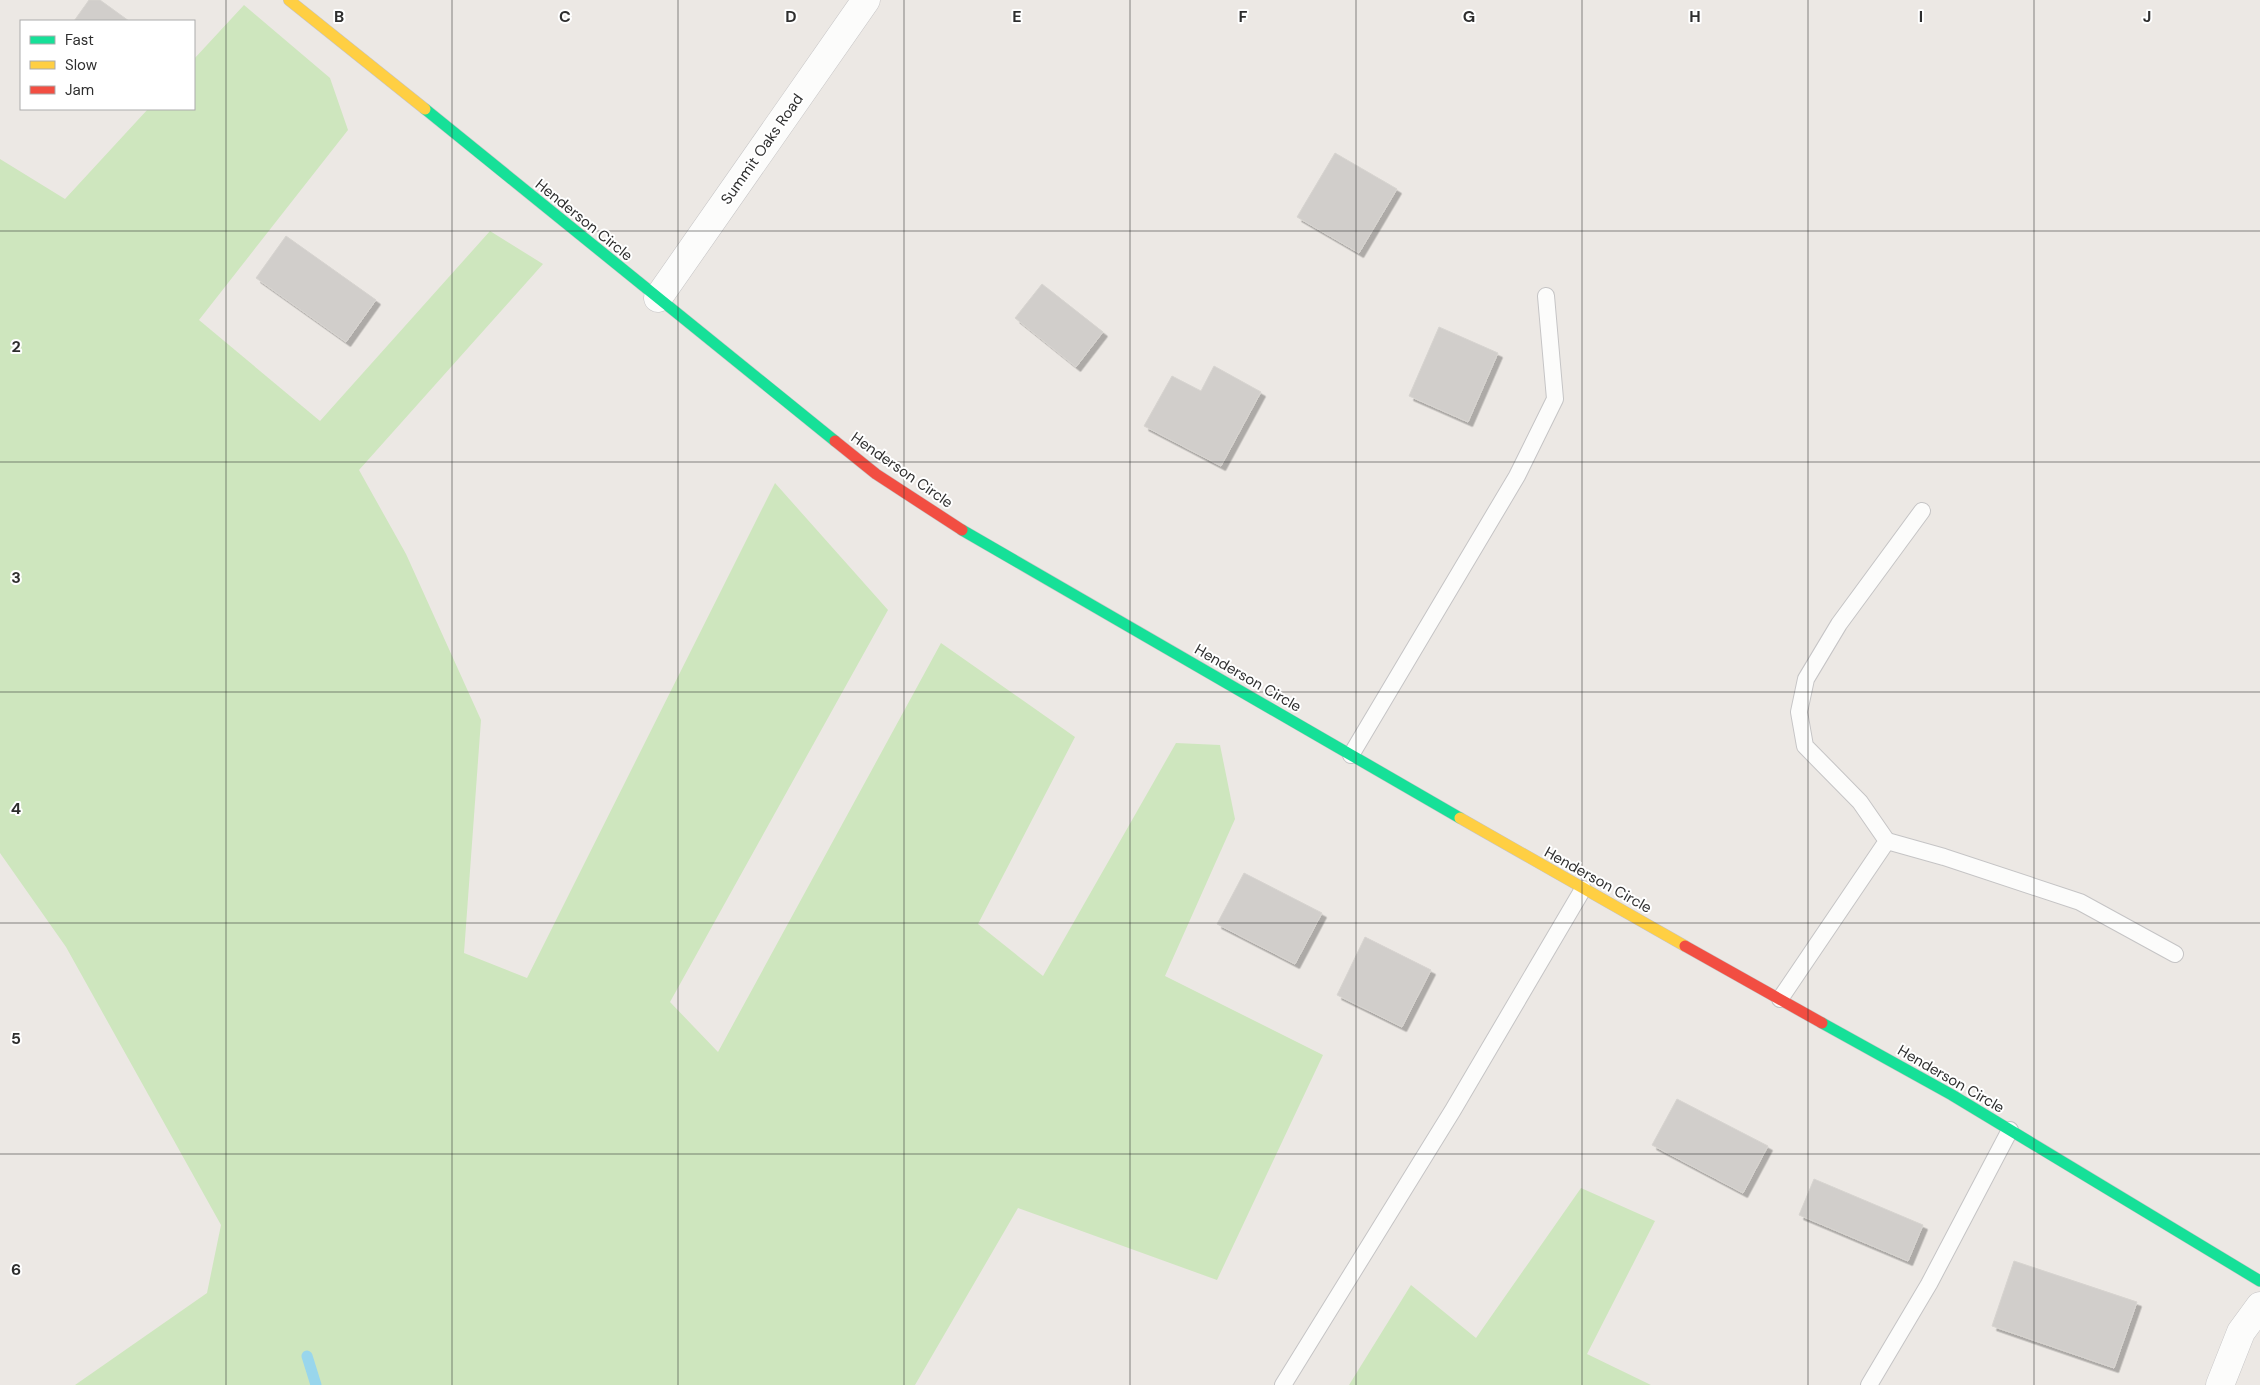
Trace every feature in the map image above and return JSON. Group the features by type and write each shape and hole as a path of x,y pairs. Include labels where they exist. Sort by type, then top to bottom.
{"street":[{"name":"Henderson Circle","path":"289,0 876,474 953,525 1583,889 1952,1095 2260,1281"},
{"name":"Summit Oaks Road","path":"658,298 866,0"},
{"path":"2220,1385 2240,1332 2260,1306"}],"lane":[{"path":"1351,755 1517,476 1555,399 1546,296"},
{"path":"1922,511 1834,632 1806,679 1799,712 1805,746 1860,802 1888,842 1944,857 2080,902 2175,954"},
{"path":"1780,999 1888,842"},
{"path":"1283,1385 1454,1110 1583,889"},
{"path":"1869,1385 1929,1284 2010,1130"}],"green space":[{"path":"244,5 330,78 348,130 199,320 320,421 490,231 543,264 359,470 406,554 481,720 464,953 527,978 775,483 888,610 670,1002 718,1052 941,643 1075,737 978,924 1043,976 1176,743 1220,745 1235,819 1165,976 1323,1055 1217,1280 1018,1208 915,1385 75,1385 207,1293 221,1225 66,947 0,853 0,159 65,199 147,110 195,110 195,58"},
{"path":"1581,1188 1655,1221 1587,1354 1651,1385 1349,1385 1411,1285 1476,1338"}],"building":[{"path":"89,0 100,0 128,20 75,20"},
{"path":"1335,153 1397,189 1359,253 1297,217"},
{"path":"286,236 376,300 346,342 256,278"},
{"path":"1042,284 1103,332 1076,367 1015,318"},
{"path":"1439,327 1498,353 1468,422 1409,396"},
{"path":"1214,366 1261,392 1221,466 1144,426 1172,376 1201,391"},
{"path":"1244,873 1322,913 1295,964 1217,924"},
{"path":"1365,937 1431,970 1402,1027 1337,995"},
{"path":"1677,1099 1768,1146 1743,1193 1652,1145"},
{"path":"1814,1179 1923,1225 1908,1261 1799,1215"},
{"path":"2014,1261 2137,1302 2114,1368 1992,1326"}],"waterway":[{"path":"307,1356 316,1385"}],"traffic: fast":[{"path":"425,109 835,441"},
{"path":"962,530 1460,818"},
{"path":"1822,1023 1952,1095 2260,1281"}],"traffic: slow":[{"path":"289,0 425,109"},
{"path":"1460,818 1685,946"}],"traffic: jam":[{"path":"835,441 876,474 962,530"},
{"path":"1685,946 1822,1023"}]}
